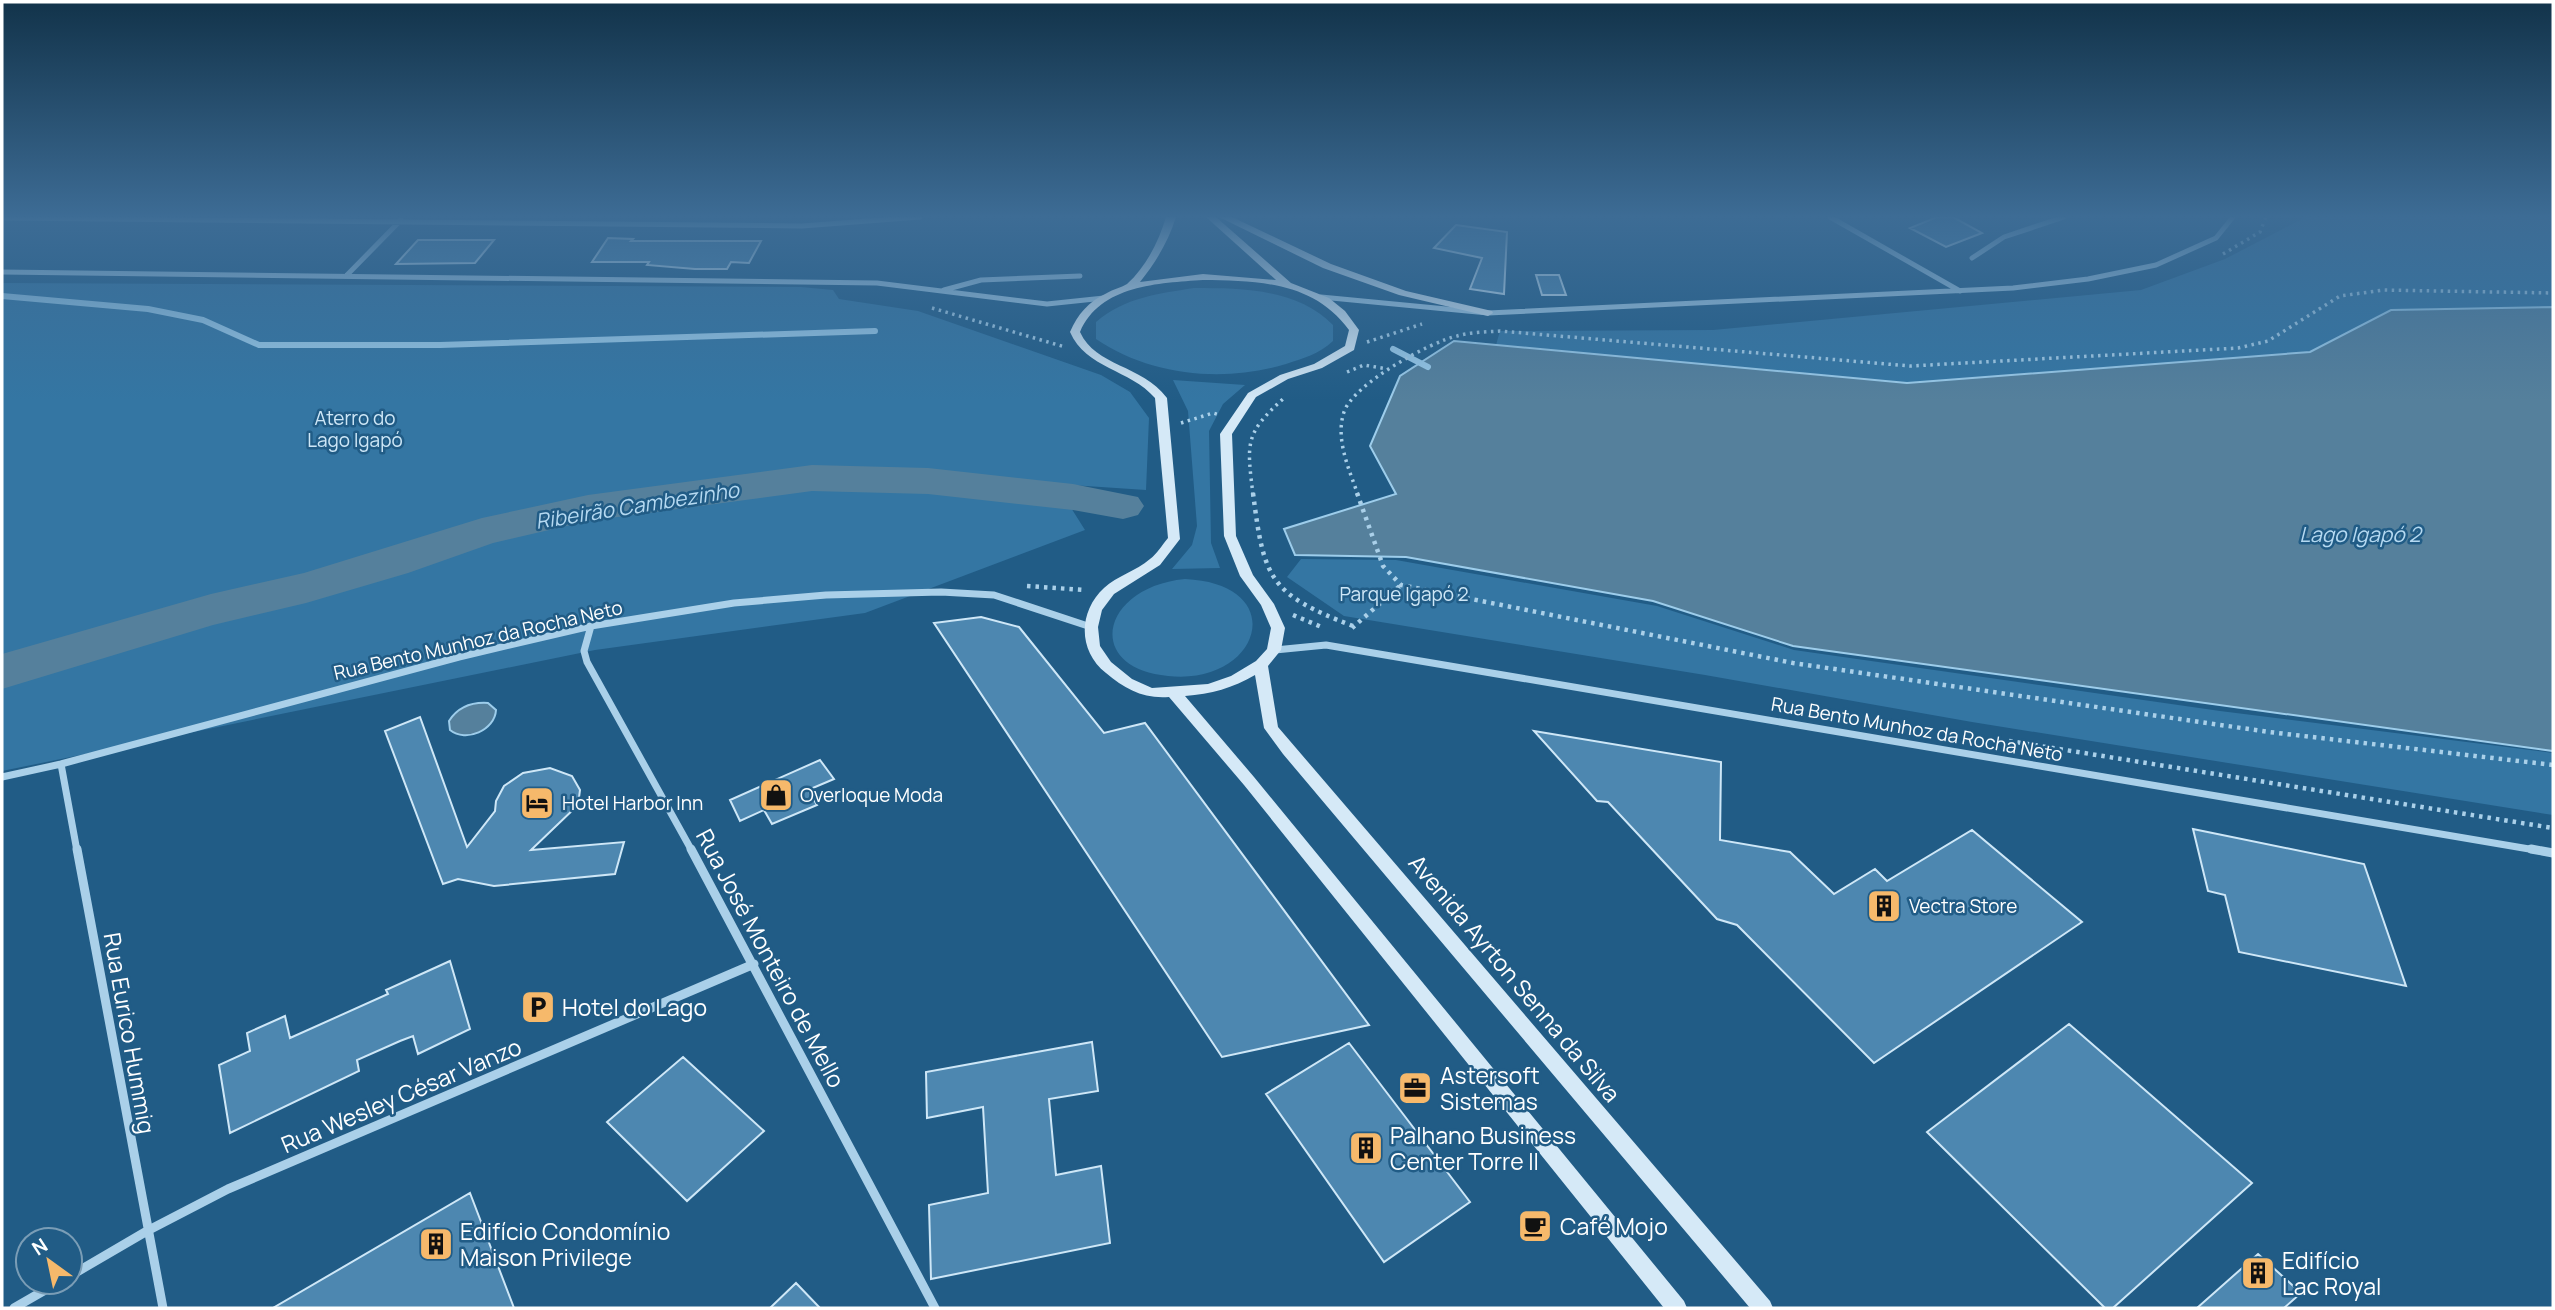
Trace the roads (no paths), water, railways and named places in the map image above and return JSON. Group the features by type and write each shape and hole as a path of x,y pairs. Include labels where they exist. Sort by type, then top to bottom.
{"main road":[{"path":"1128,289 1138,278"},
{"path":"1191,278 1159,281 1105,298 1083,313 1075,332 1079,344 1089,355 1135,375 1152,387 1161,398 1174,539 1155,562 1109,591 1095,609 1091,627 1093,648 1106,666 1127,683 1150,693 1208,689 1236,680 1261,665 1274,650 1278,628 1267,604 1247,576 1230,536 1226,434 1234,418 1252,396 1284,377 1318,366 1350,348 1354,330 1345,314 1321,297 1287,284 1244,278"},
{"path":"1280,278 1287,284"},
{"path":"1361,278 1403,293 1488,313"},
{"name":"Avenida Ayrton Senna da Silva","path":"1261,665 1271,728 1288,750 1763,1308"},
{"path":"1174,693 1249,781 1677,1308"}],"street":[{"path":"555,278 877,283 1047,304 1105,298"},
{"path":"943,290 981,280 1018,278"},
{"path":"1938,278 1961,291"},
{"path":"1321,297 1488,313 1961,291 2092,278"},
{"name":"Rua Bento Munhoz da Rocha Neto","path":"2,777 61,764 459,657 592,626 734,603 827,595 941,592 994,595 1091,627"},
{"name":"Rua José Monteiro de Mello","path":"592,626 584,650 587,662 754,964 934,1308"},
{"name":"Rua Bento Munhoz da Rocha Neto","path":"1274,650 1326,645 2553,853"},
{"name":"Rua Eurico Hummig","path":"61,764 163,1308"},
{"name":"Rua Wesley César Vanzo","path":"84,1268 228,1189 754,964"},
{"path":"15,1308 35,1296"}],"water":[{"name":"Lago Igapó 2","path":"2553,307 2553,751 1793,646 1653,601 1406,557 1295,555 1284,529 1396,494 1370,446 1400,376 1454,341 1907,383 2310,352 2391,310"},
{"path":"476,703 488,703 496,710 491,723 485,729 471,735 457,734 450,730 449,721 461,709"}],"waterway":[{"path":"2,296 148,309 203,320 259,345 440,345 875,331"},
{"path":"1393,349 1428,367"},
{"name":"Ribeirão Cambezinho","path":"2,672 45,657 211,610 306,588 392,563 482,532 588,508 812,478 928,481 1073,497 1123,506"}],"place":[{"name":"Overloque Moda","path":"776,795"},
{"name":"Hotel Harbor Inn","path":"537,803"},
{"name":"Vectra Store","path":"1884,906"},
{"name":"Hotel do Lago","path":"538,1007"},
{"name":"Astersoft Sistemas","path":"1415,1088"},
{"name":"Palhano Business Center Torre II","path":"1366,1148"},
{"name":"Café Mojo","path":"1535,1226"},
{"name":"Edifício Condomínio Maison Privilege","path":"436,1244"},
{"name":"Edifício Lac Royal","path":"2258,1273"}],"park label":[{"name":"Aterro do Lago Igapó","path":"355,429"},
{"name":"Parque Igapó 2","path":"1404,594"}]}
